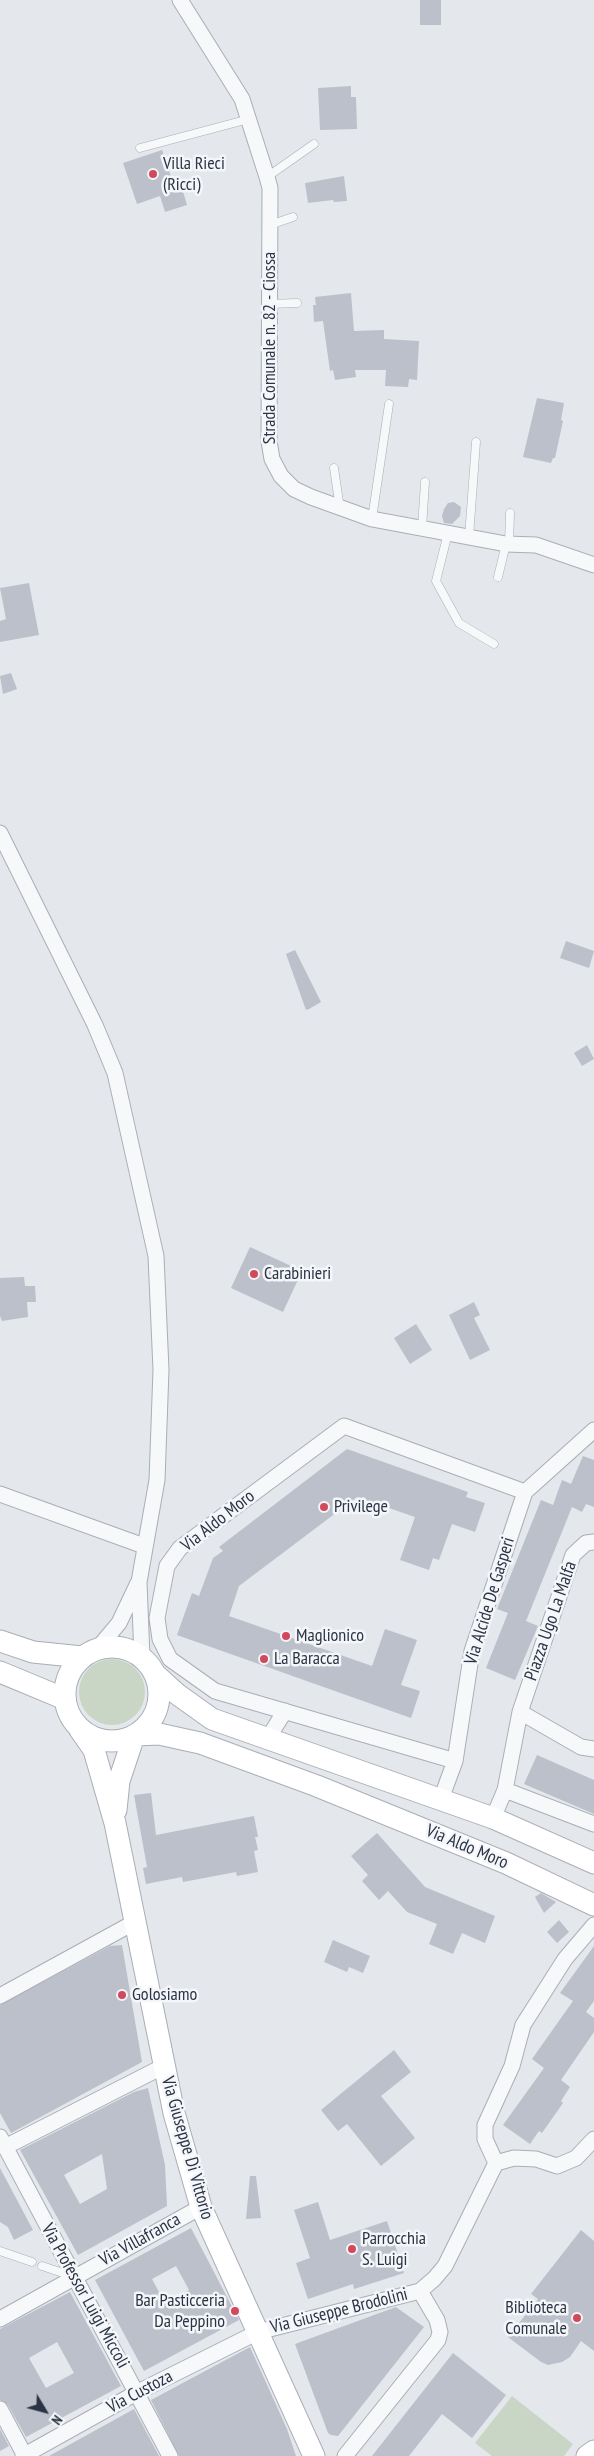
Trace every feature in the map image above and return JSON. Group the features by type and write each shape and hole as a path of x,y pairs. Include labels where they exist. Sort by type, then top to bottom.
{"main road":[{"path":"0,1641 33,1652 90,1653 113,1646 129,1649 142,1657 156,1675 160,1688 159,1702 151,1720 136,1736 120,1741 92,1738 80,1730 73,1721 65,1699 66,1684 72,1669 90,1653"},
{"path":"0,1672 65,1699"},
{"name":"Via Aldo Moro","path":"156,1675 177,1694 212,1719 493,1818 594,1863"},
{"name":"Via Giuseppe Di Vittorio","path":"80,1730 94,1750 115,1822 174,2113 201,2207 314,2456"},
{"name":"Via Aldo Moro","path":"136,1736 159,1734 200,1743 308,1782 506,1863 594,1905"},
{"name":"Via Giuseppe Di Vittorio","path":"115,1822 119,1781 136,1736"},
{"path":"587,2456 594,2451"}],"street":[{"name":"Strada Comunale n. 82 - Ciossa","path":"180,0 242,99 267,177 270,225 269,441 272,459 281,476 294,489 340,509 372,519 508,544 536,545 594,565"},
{"path":"0,833 95,1025 115,1073 156,1256 161,1370 157,1480 138,1582 142,1657"},
{"name":"Via Aldo Moro","path":"455,1761 215,1691 170,1659 160,1639 158,1618 167,1566 180,1548 344,1426 525,1492"},
{"path":"525,1492 594,1430"},
{"name":"Via Alcide De Gasperi","path":"441,1799 455,1761 472,1651 525,1492"},
{"path":"0,1494 144,1546"},
{"name":"Piazza Ugo La Malfa","path":"493,1818 505,1790 520,1712 573,1555 586,1543 594,1542"},
{"path":"90,1653 119,1623 138,1582"},
{"path":"268,1738 285,1711"},
{"path":"520,1712 582,1747 594,1749"},
{"path":"505,1790 594,1824"},
{"path":"0,1996 135,1922"},
{"path":"496,2163 485,2138 485,2125 512,2066 523,2025 565,1959 594,1925"},
{"path":"3,2142 164,2066"},
{"path":"345,2456 438,2340 440,2332 437,2320 420,2291 445,2266 496,2163 514,2158 536,2159 557,2166 576,2158 594,2139"},
{"name":"Via Professor Luigi Miccoli","path":"3,2142 74,2277 138,2392 170,2456"},
{"name":"Via Villafranca","path":"0,2319 201,2207"},
{"name":"Via Giuseppe Brodolini","path":"258,2332 420,2291"},
{"name":"Via Custoza","path":"24,2456 138,2392 258,2332"},
{"path":"0,2409 24,2456"}],"lane":[{"path":"140,148 249,119"},
{"path":"267,177 314,144"},
{"path":"270,225 293,217"},
{"path":"269,304 298,303"},
{"path":"372,519 389,404"},
{"path":"470,537 476,442"},
{"path":"334,468 340,509"},
{"path":"422,528 425,482"},
{"path":"498,577 508,544 510,513"},
{"path":"448,533 436,581 459,623 494,644"},
{"path":"0,2251 32,2262"},
{"path":"42,2266 74,2277"}],"green space":[{"path":"112,1659 125,1662 135,1669 142,1679 145,1692 142,1705 135,1715 125,1722 112,1725 99,1722 89,1715 82,1705 79,1692 82,1679 89,1669 99,1662"},
{"path":"512,2396 573,2444 564,2456 492,2456 475,2443"}],"building":[{"path":"420,0 441,0 441,25 420,25"},
{"path":"351,86 351,97 356,97 357,129 320,130 318,88"},
{"name":"Villa Rieci (Ricci)","path":"162,150 176,191 182,188 187,205 165,212 160,196 137,204 123,163"},
{"path":"344,176 347,201 334,202 333,200 308,203 305,183"},
{"path":"351,293 354,331 384,330 384,339 419,341 417,380 409,379 408,387 385,386 386,370 355,370 356,377 335,380 333,370 330,371 323,321 314,322 313,305 316,305 315,297"},
{"path":"537,398 564,403 561,420 563,421 555,458 553,458 551,463 523,457"},
{"path":"454,502 461,507 460,516 452,524 444,523 442,516 444,509 448,503"},
{"path":"29,583 39,635 0,642 0,621 6,619 0,588"},
{"path":"11,673 17,689 3,694 0,676"},
{"path":"566,941 594,951 589,968 560,958"},
{"path":"295,950 321,1002 306,1010 286,954"},
{"path":"587,1045 594,1059 582,1066 574,1053"},
{"path":"250,1247 302,1271 283,1312 231,1288"},
{"path":"24,1277 25,1286 35,1286 36,1302 27,1302 28,1317 2,1321 0,1316 0,1278"},
{"path":"474,1302 480,1315 474,1318 490,1350 470,1360 449,1315"},
{"path":"416,1324 432,1350 410,1364 394,1338"},
{"path":"347,1449 468,1492 466,1497 485,1503 475,1532 452,1524 439,1560 433,1558 429,1570 400,1560 415,1517 357,1497 239,1586 229,1616 372,1666 385,1629 417,1640 401,1685 420,1691 411,1718 177,1635 192,1593 199,1596 213,1558 223,1551 219,1547"},
{"path":"583,1456 594,1460 594,1507 586,1504 582,1512 572,1507 526,1621 538,1626 515,1680 486,1668 508,1613 497,1609 541,1500 553,1505 562,1480 571,1484"},
{"path":"537,1755 594,1780 594,1814 524,1784"},
{"path":"151,1793 156,1835 254,1816 258,1837 255,1837 258,1850 254,1851 258,1872 237,1876 236,1872 183,1882 182,1877 146,1884 143,1868 147,1867 134,1795"},
{"path":"377,1833 425,1887 495,1916 485,1943 462,1933 453,1954 429,1944 437,1924 407,1912 388,1891 379,1900 362,1881 368,1875 351,1856"},
{"path":"541,1893 556,1902 544,1913 535,1897"},
{"path":"559,1920 569,1932 557,1943 547,1932"},
{"path":"333,1940 370,1956 363,1973 349,1967 347,1972 324,1962"},
{"path":"122,1945 142,2062 11,2133 0,2113 0,2005 110,1946"},
{"path":"594,1946 594,2001 586,2012 594,2018 594,2032 561,2080 570,2087 561,2101 563,2103 542,2133 539,2131 530,2144 503,2125 544,2068 532,2059 573,2001 560,1993"},
{"path":"394,2050 411,2072 381,2096 415,2138 381,2166 347,2124 338,2131 321,2110"},
{"path":"148,2088 165,2165 167,2206 78,2255 20,2150 134,2092","holes":["102,2154 107,2189 80,2204 64,2175"]},
{"path":"0,2168 33,2230 14,2240 8,2227 0,2222"},
{"path":"250,2176 256,2176 261,2218 246,2219"},
{"name":"Parrocchia S. Luigi","path":"318,2202 330,2240 387,2221 404,2273 354,2289 353,2284 308,2299 296,2263 310,2258 294,2210"},
{"path":"191,2228 239,2320 144,2371 95,2280","holes":["176,2266 189,2290 165,2303 152,2279"]},
{"path":"581,2230 594,2241 594,2351 581,2341 570,2357 562,2362 548,2365 541,2362 508,2337 538,2299 531,2294"},
{"path":"70,2292 121,2386 26,2437 8,2405 0,2400 0,2329","holes":["57,2342 74,2373 46,2388 29,2358"]},
{"path":"396,2307 424,2327 338,2436 331,2435 328,2433 295,2344"},
{"path":"250,2347 287,2429 296,2456 179,2456 151,2400"},
{"path":"453,2353 506,2395 472,2438 442,2414 409,2456 372,2456"},
{"path":"134,2409 159,2456 49,2456"},
{"path":"0,2429 9,2446 0,2451"}],"place":[{"name":"Villa Rieci (Ricci)","path":"153,174"},
{"name":"Carabinieri","path":"254,1274"},
{"name":"Privilege","path":"324,1507"},
{"name":"Maglionico","path":"286,1636"},
{"name":"La Baracca","path":"264,1659"},
{"name":"Golosiamo","path":"122,1995"},
{"name":"Parrocchia S. Luigi","path":"352,2249"},
{"name":"Bar Pasticceria Da Peppino","path":"235,2311"},
{"name":"Biblioteca Comunale","path":"577,2318"}]}
